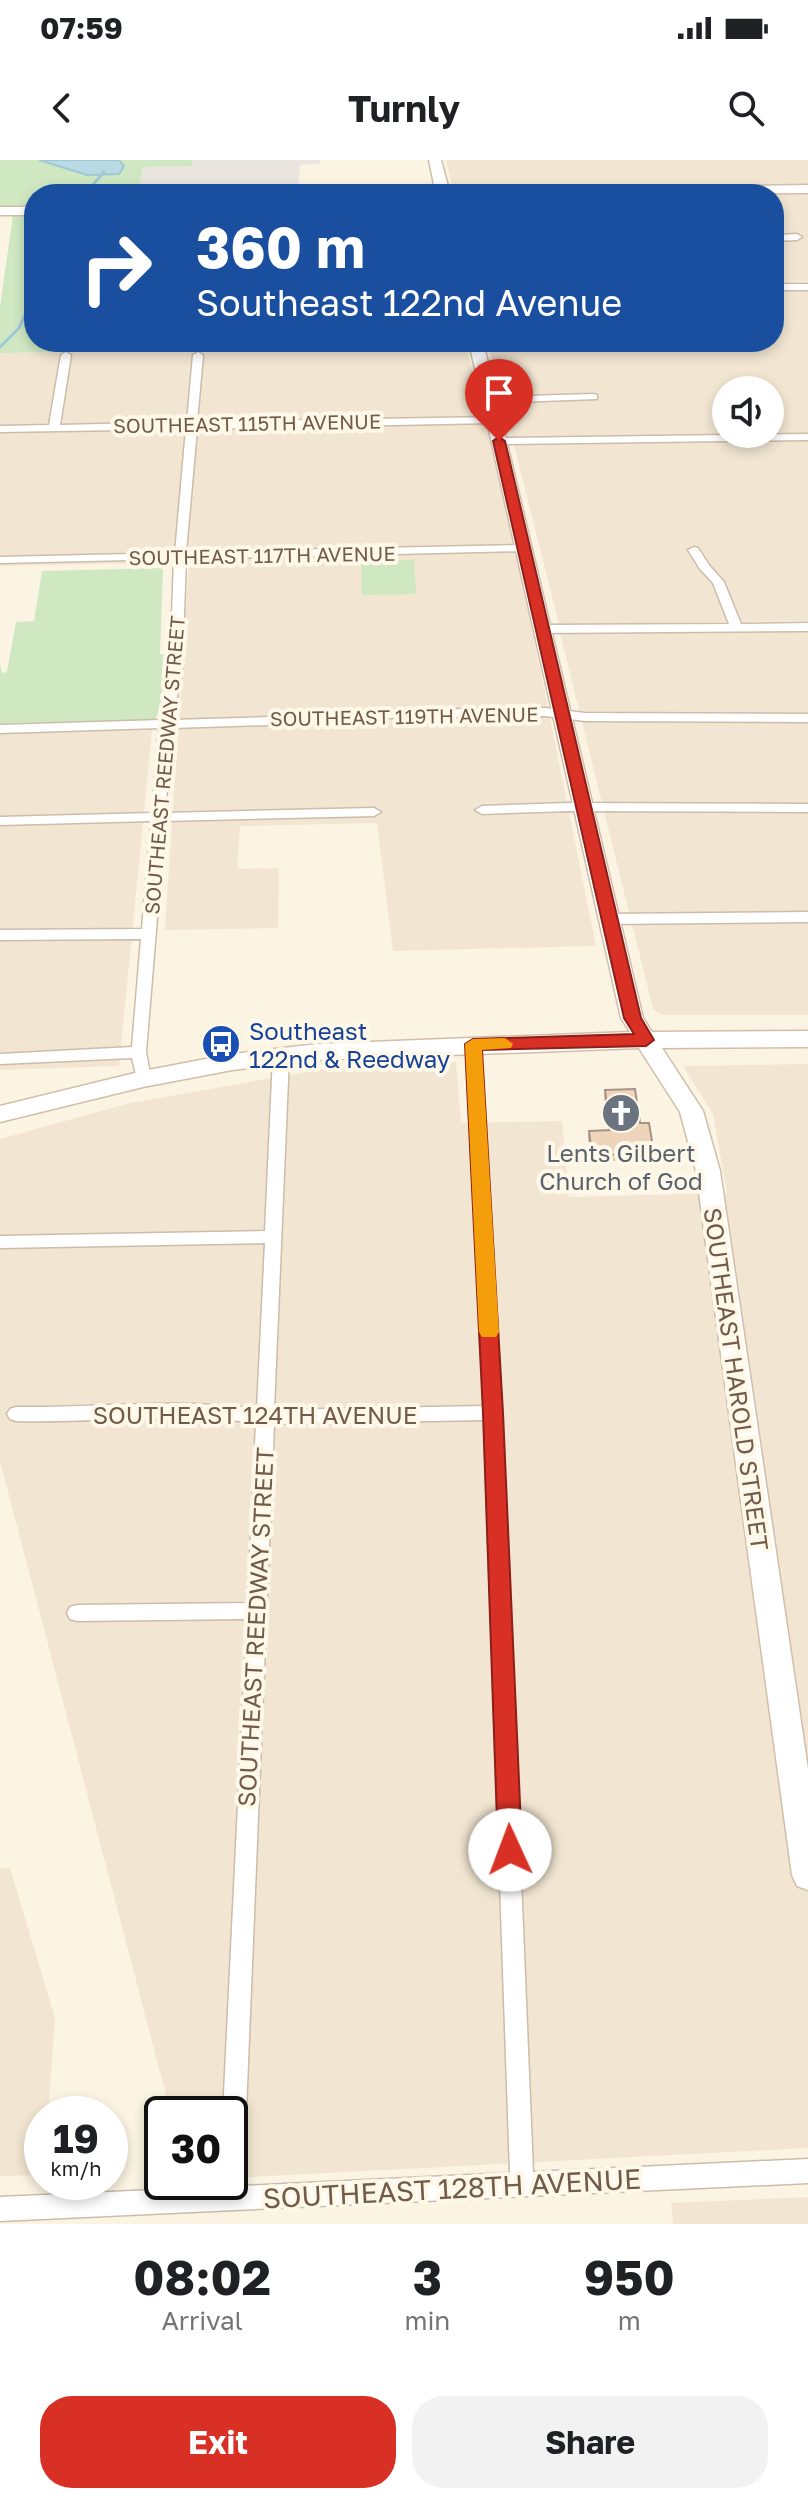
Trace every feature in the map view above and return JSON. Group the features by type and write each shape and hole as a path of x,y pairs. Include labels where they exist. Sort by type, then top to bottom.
{"street":[{"path":"435,160 441,184"},
{"path":"784,190 808,189"},
{"path":"0,211 24,211"},
{"path":"784,238 797,237"},
{"path":"784,287 808,287"},
{"name":"SOUTHEAST HAROLD STREET","path":"478,352 632,1018 691,1111 708,1171 808,1875"},
{"path":"54,428 66,355"},
{"name":"SOUTHEAST REEDWAY STREET","path":"143,1079 139,1052 166,725 176,669 180,557 198,355"},
{"path":"490,400 593,397"},
{"name":"SOUTHEAST 115TH AVENUE","path":"0,429 494,420"},
{"path":"499,441 808,437"},
{"name":"SOUTHEAST 117TH AVENUE","path":"0,560 524,548"},
{"path":"694,550 718,582 736,627"},
{"path":"543,629 808,627"},
{"name":"SOUTHEAST 119TH AVENUE","path":"0,729 363,718 388,714 808,718"},
{"path":"482,810 808,808"},
{"path":"0,821 374,812"},
{"path":"609,919 808,917"},
{"path":"0,935 149,934"},
{"path":"0,1114 143,1079 281,1056 356,1049 646,1040 808,1039"},
{"path":"473,1044 493,1413 522,2185"},
{"path":"0,1059 139,1052"},
{"name":"SOUTHEAST REEDWAY STREET","path":"235,2096 281,1056"},
{"path":"0,1242 273,1237"},
{"name":"SOUTHEAST 124TH AVENUE","path":"16,1414 77,1415 119,1410 221,1411 265,1417 493,1413"},
{"path":"77,1613 255,1611"},
{"name":"SOUTHEAST 128TH AVENUE","path":"248,2197 808,2171"},
{"name":"SOUTHEAST 128TH AVENUE","path":"0,2209 189,2200"}],"shaded area":[{"path":"192,160 320,160 320,164 300,165 299,184 140,184 143,167 192,165"},
{"path":"446,160 808,160 808,281 784,282 784,184 452,184"},
{"path":"808,291 808,621 559,624 491,352 784,352 784,292"},
{"path":"467,352 517,554 596,946 393,951 377,823 240,826 237,869 279,868 278,928 165,930 189,562 0,566 0,353"},
{"path":"808,631 808,1015 662,1015 653,1009 560,633"},
{"path":"153,721 119,1066 0,1070 0,723"},
{"path":"456,1062 461,1123 562,1121 569,1197 727,1193 713,1114 683,1066 808,1064 808,2148 248,2177 248,2096 166,2096 0,1461 0,1139 130,1103 324,1069"},
{"path":"0,1868 10,1868 55,2018 49,2096 24,2096 24,2175 0,2176"},
{"path":"808,2197 808,2224 673,2224 671,2203"}],"green space":[{"path":"0,160 192,160 192,166 143,167 140,184 24,184 24,206 0,206"},
{"path":"13,215 24,215 24,352 67,352 0,353 0,307"},
{"path":"414,560 416,594 362,595 361,561"},
{"path":"163,568 160,654 169,655 168,680 153,721 0,723 0,664 2,673 7,672 16,622 34,621 42,571"}],"water":[{"path":"39,160 119,160 124,166 119,174 87,175"}],"building":[{"name":"Lents Gilbert Church of God","path":"635,1089 640,1123 649,1123 654,1153 592,1155 589,1131 610,1130 605,1090"}],"waterway":[{"path":"94,184 104,172"},
{"path":"0,347 19,328 24,317"}],"slow traffic":[{"path":"489,1332 473,1044 505,1044"}],"place":[{"name":"Southeast 122nd & Reedway","path":"221,1044"},
{"name":"Lents Gilbert Church of God","path":"621,1113"}],"route":[{"path":"499,441 632,1018 646,1040 473,1044 493,1413 510,1850"}]}
